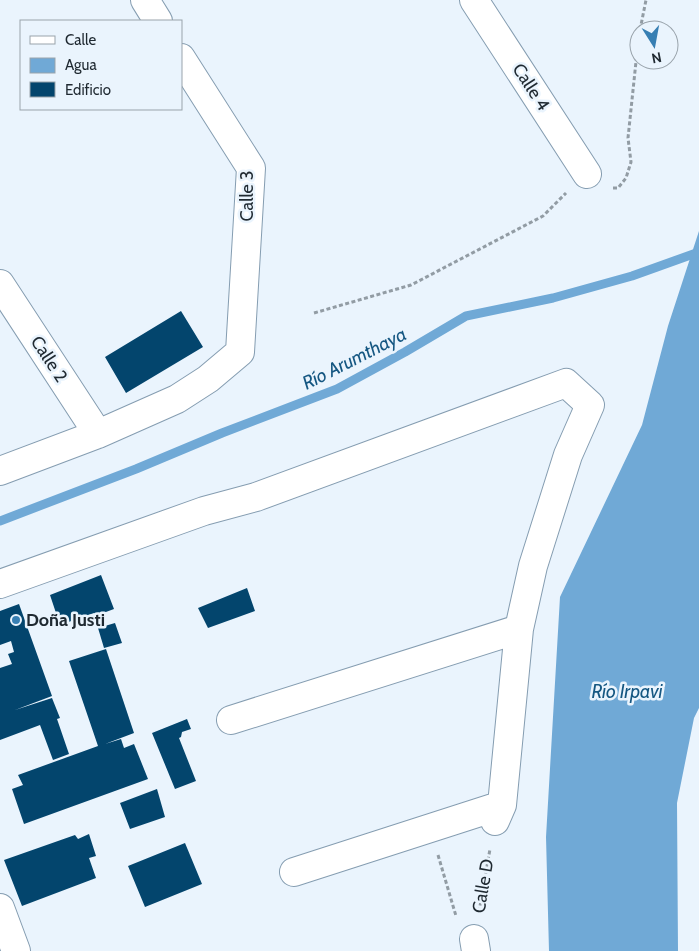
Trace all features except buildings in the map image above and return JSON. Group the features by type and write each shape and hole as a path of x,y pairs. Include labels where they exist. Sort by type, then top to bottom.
{"street":[{"path":"145,0 157,20"},
{"name":"Calle 4","path":"474,0 587,174"},
{"name":"Calle 3","path":"98,434 177,399 208,379 240,352 251,168 182,60"},
{"name":"Calle 2","path":"0,284 98,434"},
{"path":"0,584 204,511 256,497 566,383 590,405 568,455 532,566 519,629 498,813 294,872"},
{"path":"0,471 98,434"},
{"path":"231,720 519,629"},
{"path":"0,908 16,951"}],"path":[{"path":"642,20 646,0"},
{"path":"314,313 411,285 543,216 587,174 600,189 618,188 626,178 631,162 628,138 635,70"},
{"name":"Calle D","path":"475,945 498,813"}],"water":[{"name":"Río Irpavi","path":"699,231 699,708 694,718 677,803 678,951 549,951 546,837 560,597 642,425 668,326"}],"waterway":[{"name":"Río Arumthaya","path":"0,521 337,389 466,316 553,298 632,276 699,252"}],"place":[{"name":"Doña Justi","path":"16,620"}]}
